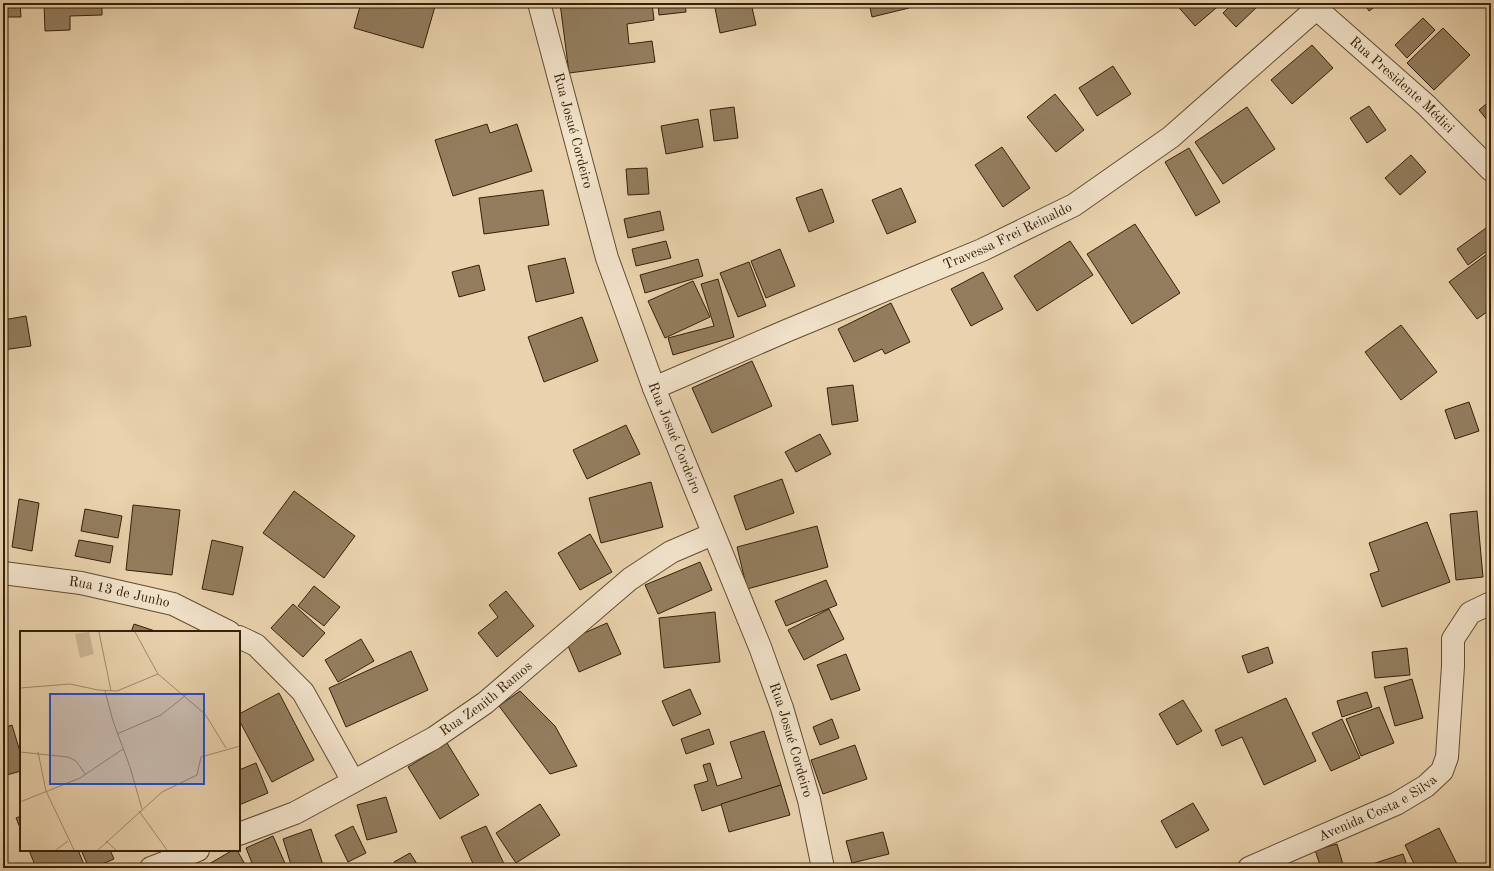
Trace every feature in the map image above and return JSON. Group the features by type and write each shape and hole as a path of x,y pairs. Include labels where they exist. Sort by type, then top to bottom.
{"street":[{"name":"Rua Josué Cordeiro","path":"539,3 607,258 654,388 760,647 782,708 809,800 823,868"},
{"name":"Travessa Frei Reinaldo","path":"654,388 786,331 982,250 1074,205 1171,137 1313,6"},
{"name":"Rua Presidente Médici","path":"1313,6 1426,104 1491,170"},
{"name":"Rua Zenith Ramos","path":"240,834 295,813 434,738 485,703 630,579 671,552 713,534"},
{"name":"Rua 13 de Junho","path":"3,573 81,583 173,604 227,631"},
{"name":"Avenida Costa e Silva","path":"1249,868 1396,804 1426,786 1442,771 1447,757 1453,666 1453,639 1470,613 1491,603"},
{"path":"240,637 256,645 303,692 353,781"},
{"path":"152,868 195,851"}],"building":[{"path":"3,3 20,3 21,17 3,17"},
{"path":"44,3 102,3 102,15 70,16 70,30 45,31"},
{"path":"320,3 339,3 338,7"},
{"path":"361,3 436,3 423,48 354,28"},
{"path":"560,3 652,3 654,20 627,24 629,44 652,41 655,62 569,73"},
{"path":"658,3 685,3 686,12 659,15"},
{"path":"714,3 751,3 756,25 720,33"},
{"path":"869,3 908,3 909,8 872,17"},
{"path":"1175,3 1222,3 1195,26"},
{"path":"1233,3 1257,3 1259,5 1236,27 1223,13"},
{"path":"1364,3 1380,3 1369,11"},
{"path":"1423,18 1435,30 1407,58 1395,45"},
{"path":"1443,28 1470,55 1434,90 1407,63"},
{"path":"1312,45 1333,68 1292,104 1271,80"},
{"path":"1113,66 1131,94 1097,116 1079,88"},
{"path":"1055,94 1084,130 1056,152 1027,117"},
{"path":"1491,100 1491,125 1479,110"},
{"path":"1369,106 1386,130 1367,143 1350,118"},
{"path":"734,107 738,138 714,141 710,110"},
{"path":"1247,107 1275,149 1223,184 1195,142"},
{"path":"698,119 703,147 666,154 661,126"},
{"path":"487,124 490,133 517,124 532,171 453,196 435,140"},
{"path":"1002,147 1030,188 1003,207 975,165"},
{"path":"1189,148 1220,202 1196,216 1165,162"},
{"path":"1411,155 1426,172 1400,195 1385,178"},
{"path":"647,168 649,194 628,195 626,169"},
{"path":"901,188 916,222 887,234 872,200"},
{"path":"822,189 834,222 809,232 796,198"},
{"path":"543,190 549,225 484,234 479,198"},
{"path":"660,211 664,230 628,238 624,219"},
{"path":"1135,224 1180,293 1132,324 1087,254"},
{"path":"1486,228 1491,235 1491,248 1468,265 1457,249"},
{"path":"666,241 671,258 636,266 632,249"},
{"path":"1070,241 1093,275 1037,311 1014,276"},
{"path":"780,249 795,286 766,298 751,261"},
{"path":"1491,251 1491,309 1477,319 1449,282"},
{"path":"565,258 574,293 536,302 528,266"},
{"path":"698,259 703,276 645,293 640,275"},
{"path":"749,262 766,306 738,317 720,273"},
{"path":"479,265 485,290 459,297 452,272"},
{"path":"983,272 1003,309 971,326 951,289"},
{"path":"718,279 734,337 673,355 668,338 714,326 701,284"},
{"path":"693,281 710,317 665,338 648,301"},
{"path":"891,303 910,342 885,354 882,349 854,362 838,329"},
{"path":"26,316 31,346 3,350 3,320"},
{"path":"582,317 598,361 544,382 528,337"},
{"path":"1401,325 1437,372 1401,400 1365,352"},
{"path":"752,361 772,406 712,433 692,388"},
{"path":"853,385 858,421 832,425 827,388"},
{"path":"1469,402 1479,431 1455,439 1445,410"},
{"path":"626,425 640,454 587,479 573,450"},
{"path":"820,434 831,454 796,472 785,452"},
{"path":"782,479 794,513 746,530 734,496"},
{"path":"651,482 663,527 601,543 589,498"},
{"path":"294,491 355,536 324,578 263,533"},
{"path":"19,499 39,503 32,551 12,547"},
{"path":"133,505 180,510 172,575 126,570"},
{"path":"1491,508 1491,522 1487,509"},
{"path":"85,509 122,516 118,538 81,531"},
{"path":"1477,511 1483,577 1456,580 1450,514"},
{"path":"1427,522 1450,582 1382,607 1370,574 1379,571 1369,543"},
{"path":"817,526 828,567 747,589 737,547"},
{"path":"590,534 612,572 580,590 558,553"},
{"path":"79,540 113,546 110,563 75,556"},
{"path":"212,540 243,547 233,595 202,589"},
{"path":"700,562 712,590 658,614 645,585"},
{"path":"826,580 837,605 786,626 775,601"},
{"path":"314,586 340,607 324,626 298,606"},
{"path":"506,591 534,626 497,657 478,633 498,617 489,605"},
{"path":"293,604 325,633 303,657 271,628"},
{"path":"829,609 844,639 804,660 788,630"},
{"path":"715,612 720,662 664,668 659,618"},
{"path":"607,623 621,654 579,672 566,641"},
{"path":"134,624 155,631 131,631"},
{"path":"361,639 374,661 338,682 325,660"},
{"path":"1268,647 1273,663 1248,673 1242,656"},
{"path":"1407,648 1410,675 1375,678 1372,652"},
{"path":"411,651 428,690 346,727 329,688"},
{"path":"846,654 860,690 831,700 817,665"},
{"path":"1412,679 1423,718 1395,726 1384,687"},
{"path":"690,689 701,714 673,726 662,701"},
{"path":"520,691 555,726 577,766 550,774 499,706"},
{"path":"1367,692 1372,707 1342,717 1337,701"},
{"path":"279,693 314,760 272,782 240,722 240,713"},
{"path":"1286,698 1316,761 1264,785 1242,737 1222,746 1215,730"},
{"path":"1183,700 1202,731 1177,745 1159,714"},
{"path":"1379,707 1394,743 1361,756 1346,719"},
{"path":"832,719 839,738 820,745 813,727"},
{"path":"1342,719 1360,758 1331,771 1312,733"},
{"path":"12,725 20,752 20,771 3,776 3,728"},
{"path":"709,729 714,744 686,754 681,739"},
{"path":"764,731 781,785 702,811 694,785 708,781 703,765 710,763 717,786 742,778 730,742"},
{"path":"447,743 479,795 440,819 408,767"},
{"path":"855,745 867,779 823,794 811,760"},
{"path":"256,763 268,793 240,805 240,770"},
{"path":"781,785 790,815 729,832 721,804"},
{"path":"386,797 397,832 367,840 357,805"},
{"path":"1193,803 1209,830 1176,848 1161,821"},
{"path":"540,804 560,835 516,863 496,833"},
{"path":"20,816 20,828 16,818"},
{"path":"353,826 366,853 348,862 335,835"},
{"path":"486,826 506,868 475,868 461,837"},
{"path":"1439,828 1459,868 1416,868 1405,845"},
{"path":"311,829 324,868 292,868 283,839"},
{"path":"883,832 889,854 852,863 846,841"},
{"path":"273,836 287,868 254,868 246,848"},
{"path":"1337,844 1344,868 1321,868 1315,850"},
{"path":"29,851 78,851 85,867 36,868"},
{"path":"81,851 110,851 114,859 93,868 89,868"},
{"path":"231,851 238,851 247,868 211,868 209,864"},
{"path":"410,853 419,867 397,868 394,862"},
{"path":"1403,854 1408,868 1360,868"}]}
